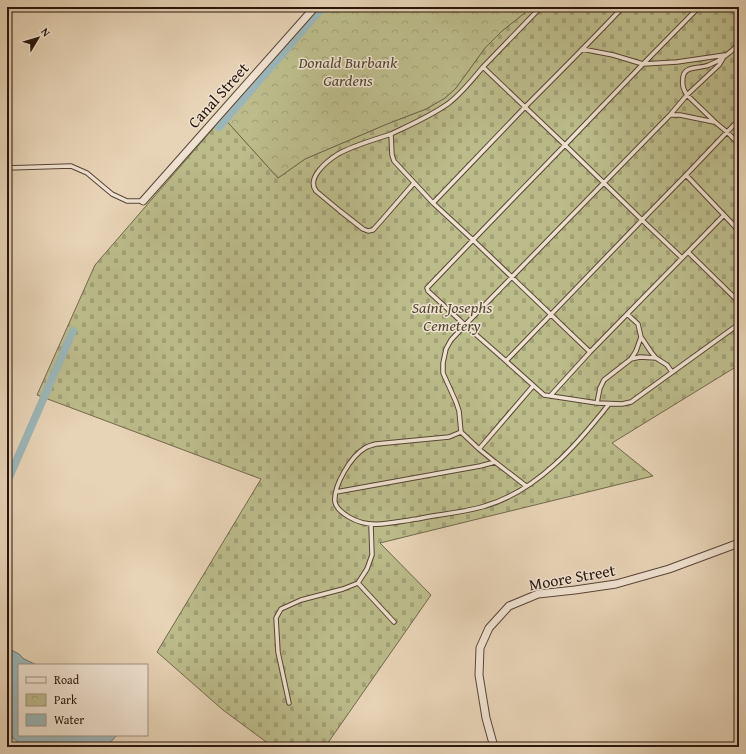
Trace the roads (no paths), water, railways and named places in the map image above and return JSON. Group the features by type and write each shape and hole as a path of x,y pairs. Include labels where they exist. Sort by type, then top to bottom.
{"street":[{"name":"Canal Street","path":"143,201 315,7"},
{"name":"Moore Street","path":"494,747 486,718 479,675 480,648 489,628 509,606 538,594 616,584 669,569 739,543"}],"lane":[{"path":"414,183 377,226 373,230 368,231 363,229 340,211 313,187 312,181 317,173 336,155 391,134 418,121 449,103 541,7"},
{"path":"434,203 623,7"},
{"path":"699,7 427,288 428,291 465,326 544,395 597,403 622,404 631,402 739,324"},
{"path":"739,44 708,66 686,71 683,75 682,87 687,95 739,144"},
{"path":"582,49 613,55 643,64 677,62 725,55"},
{"path":"526,486 479,449 461,432 459,411 443,373 443,363 446,349 451,340 670,115 687,95 719,64 725,55"},
{"path":"483,67 682,258"},
{"path":"670,115 680,115 714,122"},
{"path":"506,361 739,120"},
{"path":"391,134 392,155 394,161 414,183 590,352"},
{"path":"7,168 71,166 87,173 112,194 127,201 143,201"},
{"path":"686,175 739,231"},
{"path":"550,396 590,352 724,215"},
{"path":"688,252 739,302"},
{"path":"627,314 638,324 641,337 656,358"},
{"path":"597,403 600,388 604,380 631,359 636,351 641,337"},
{"path":"631,359 640,357 656,358 662,360 672,372"},
{"path":"479,449 533,386"},
{"path":"461,432 449,437 389,442 366,447 358,453 348,465 336,492 335,503 339,509 349,517 371,525 398,522 485,506 499,501 543,475 562,459 609,404"},
{"path":"336,492 495,462"},
{"path":"289,703 278,652 276,618 281,609 301,600 343,589 358,583 367,569 372,555 371,525"},
{"path":"358,583 394,622"}],"water":[{"path":"7,648 35,664 18,664 18,736 116,736 106,747 24,747 13,738 7,728"}],"waterway":[{"path":"219,127 323,7"},
{"path":"7,482 73,331"}],"park label":[{"name":"Donald Burbank Gardens","path":"348,71"},
{"name":"Saint Josephs Cemetery","path":"452,316"}]}
